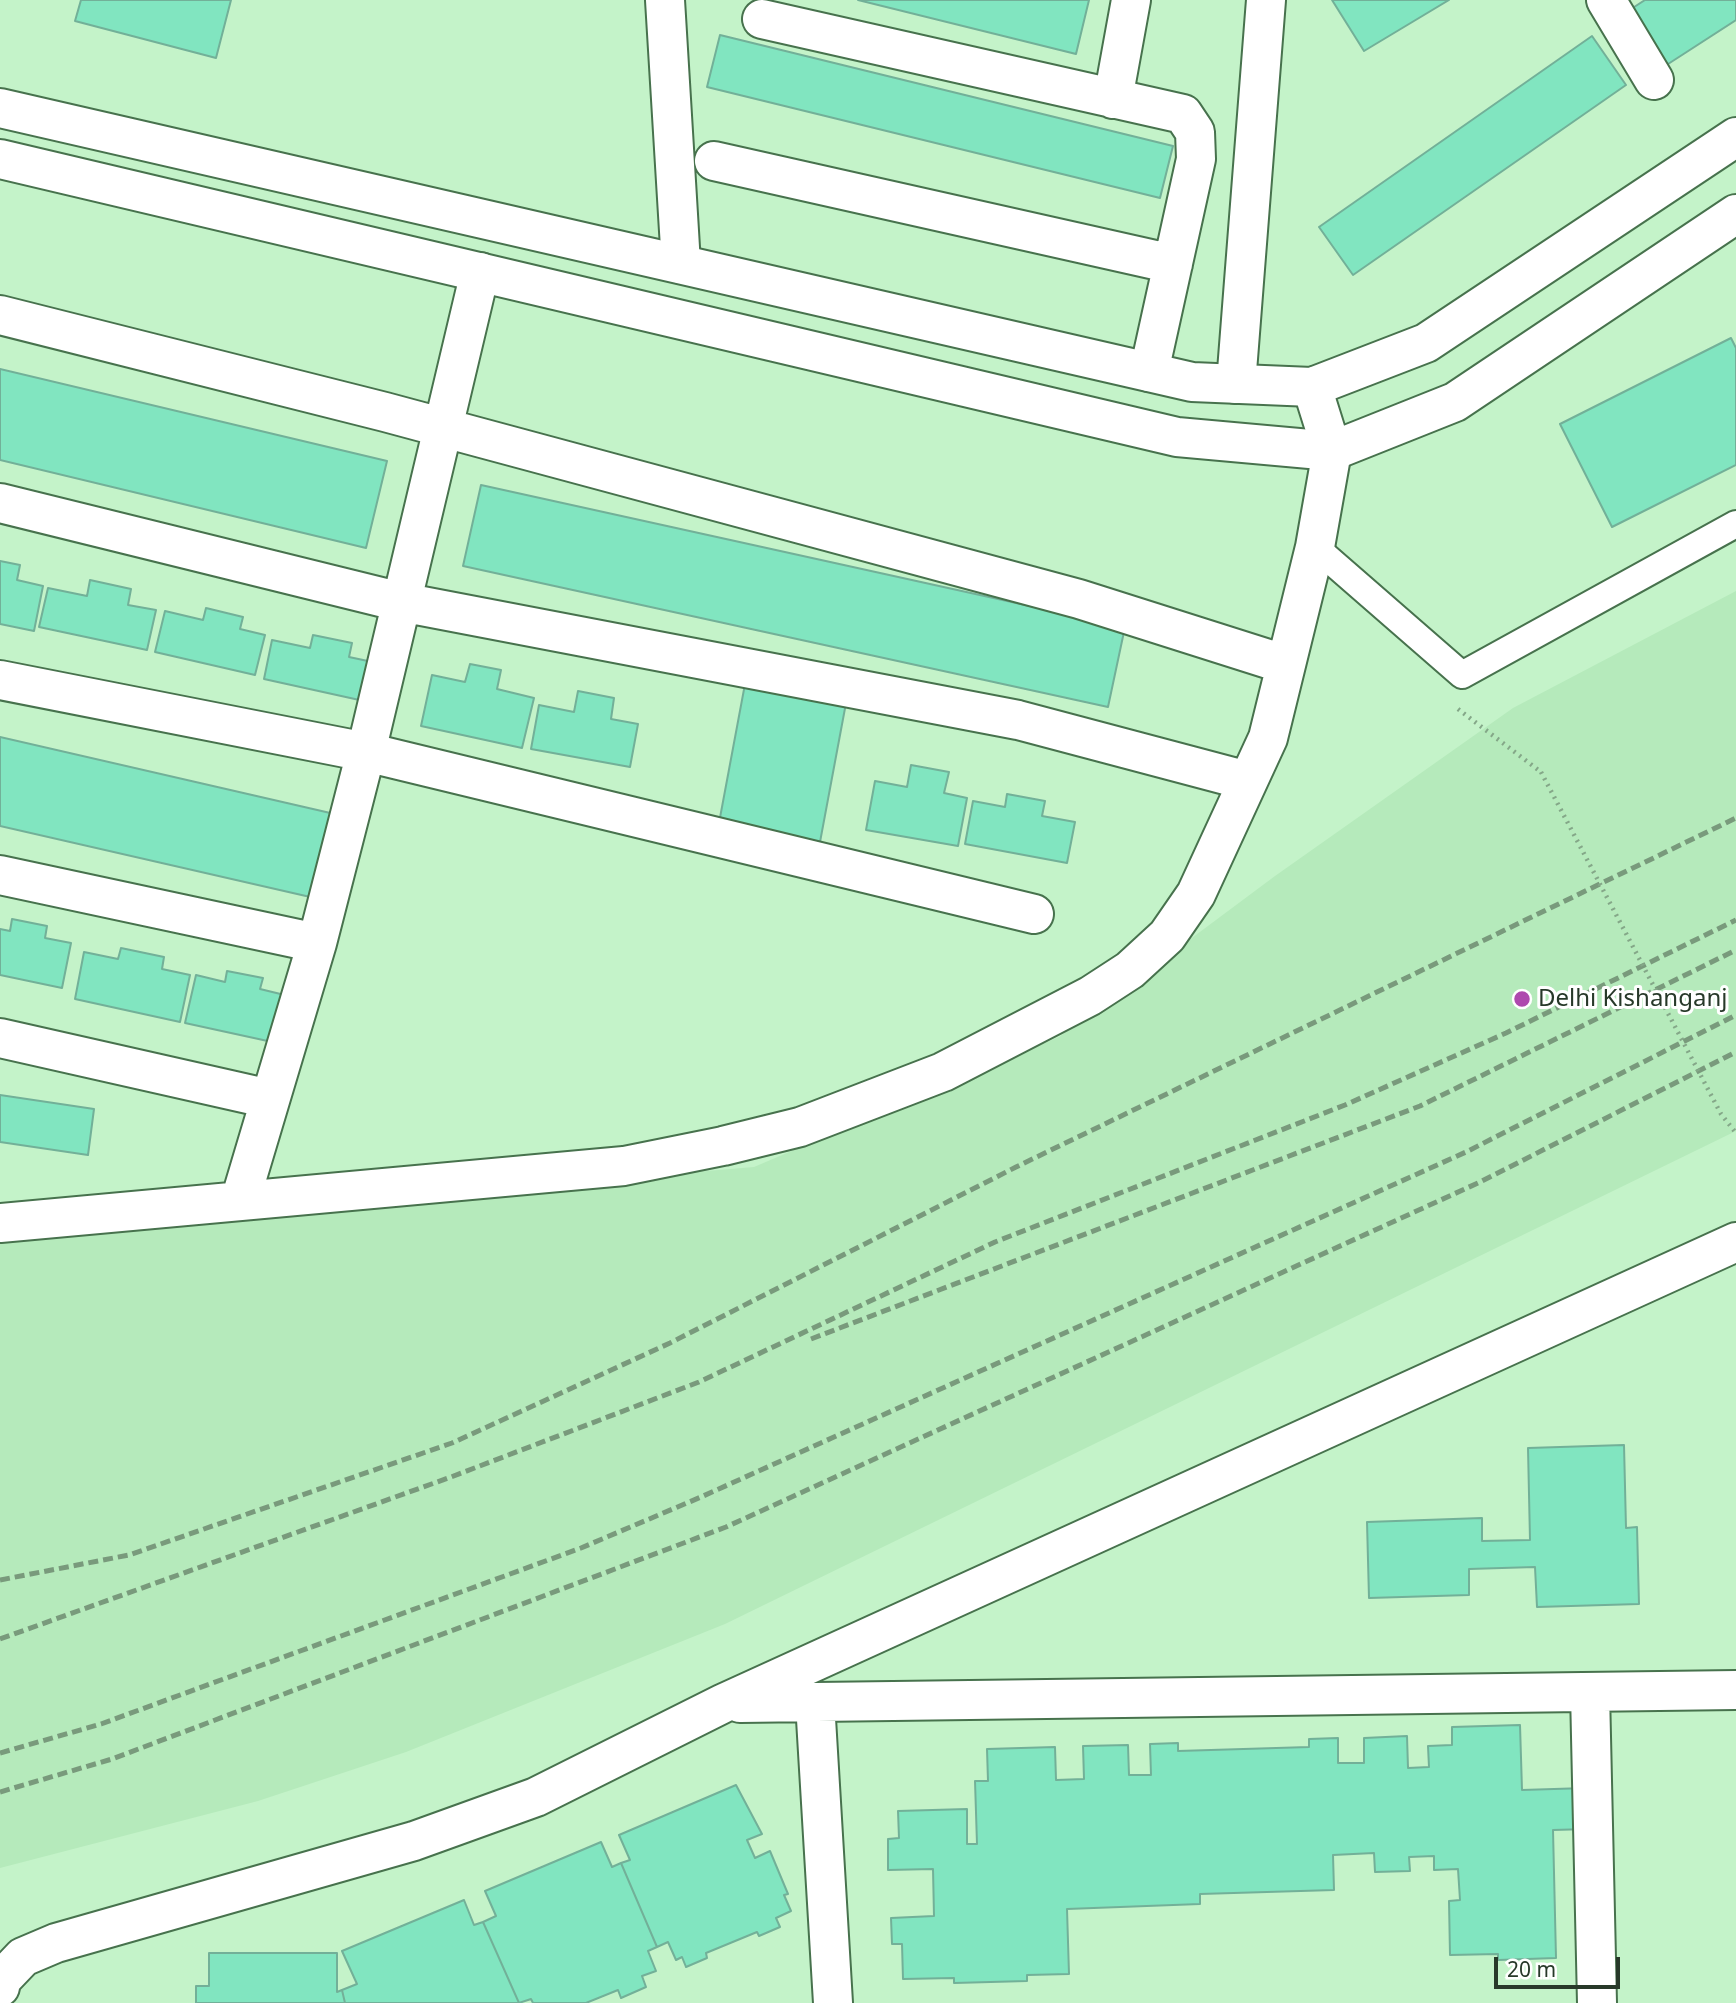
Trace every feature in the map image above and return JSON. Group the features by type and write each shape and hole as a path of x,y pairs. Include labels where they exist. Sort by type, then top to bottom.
{"street":[{"path":"665,0 681,264"},
{"path":"1113,99 1131,0"},
{"path":"1236,384 1266,0"},
{"path":"1606,0 1654,80"},
{"path":"762,19 1183,114 1195,132 1196,159 1149,372"},
{"path":"0,108 1192,382 1312,387 1426,343 1736,137"},
{"path":"0,159 1177,437 1332,451 1455,402 1736,214"},
{"path":"713,161 1173,264"},
{"path":"240,1201 317,943 366,752 480,272"},
{"path":"0,315 444,428 1079,599 1284,664"},
{"path":"0,1223 624,1166 800,1127 943,1072 1090,996 1130,970 1167,936 1196,894 1268,738 1284,664 1315,547 1332,451 1312,387"},
{"path":"0,503 401,602 1018,720 1248,781"},
{"path":"0,680 366,752 1034,914"},
{"path":"0,875 317,943"},
{"path":"0,1038 270,1099"},
{"path":"0,1987 1,1980 23,1957 55,1944 414,1841 536,1797 724,1703 1736,1242"},
{"path":"724,1703 1736,1690"},
{"path":"1590,1692 1597,2003"},
{"path":"815,1702 833,2003"}],"lane":[{"path":"1315,547 1462,675 1736,524"}],"path":[{"path":"1541,772 1721,1114 1736,1133"}],"shaded area":[{"path":"1736,591 1736,1131 725,1624 406,1752 258,1801 0,1868 0,1231 754,1167 1059,1037 1275,876 1513,708"}],"building":[{"path":"81,0 231,0 216,58 75,21"},
{"path":"858,0 1089,0 1076,54"},
{"path":"1332,0 1449,0 1364,51"},
{"path":"1645,0 1736,0 1736,20 1665,66 1628,11"},
{"path":"720,35 1173,146 1160,198 707,87"},
{"path":"1592,36 1626,85 1353,275 1319,227"},
{"path":"1731,338 1736,348 1736,465 1612,527 1560,424"},
{"path":"0,369 387,461 366,548 0,460"},
{"path":"481,485 1125,627 1108,707 463,566"},
{"path":"0,561 20,565 17,580 43,586 34,631 0,624"},
{"path":"90,580 131,589 128,605 156,610 147,650 39,627 48,588 87,596"},
{"path":"206,608 243,617 240,629 265,635 255,675 155,652 165,611 203,620"},
{"path":"313,635 352,643 349,657 382,664 373,703 264,679 272,640 310,648"},
{"path":"470,664 501,670 497,689 534,698 522,748 421,726 432,675 465,682"},
{"path":"745,684 846,703 820,842 719,823"},
{"path":"578,691 614,698 611,719 638,724 630,767 531,749 539,705 574,712"},
{"path":"0,737 339,815 319,899 0,826"},
{"path":"911,765 949,772 944,793 967,798 958,846 866,830 875,781 907,787"},
{"path":"1007,794 1045,801 1042,816 1075,822 1067,863 965,844 973,801 1005,807"},
{"path":"12,919 47,926 45,938 71,943 62,988 0,975 0,929 10,931"},
{"path":"121,948 164,957 162,969 190,975 180,1022 75,999 84,952 118,959"},
{"path":"227,971 263,978 260,989 297,998 286,1045 185,1023 196,975 225,982"},
{"path":"0,1095 94,1109 88,1155 0,1142"},
{"path":"1624,1445 1626,1528 1637,1527 1639,1604 1537,1607 1535,1567 1469,1569 1469,1595 1369,1598 1367,1522 1482,1518 1482,1541 1530,1540 1528,1448"},
{"path":"1520,1725 1522,1790 1586,1788 1588,1829 1553,1830 1556,1958 1498,1960 1498,1954 1450,1955 1449,1901 1460,1900 1458,1869 1434,1870 1434,1856 1409,1857 1410,1871 1375,1872 1374,1853 1333,1855 1334,1890 1200,1894 1200,1904 1067,1909 1069,1974 1027,1975 1027,1981 954,1983 954,1978 903,1979 902,1944 892,1944 891,1918 934,1916 933,1869 888,1870 888,1839 899,1838 898,1811 967,1809 967,1844 977,1844 975,1781 988,1781 987,1749 1055,1747 1056,1780 1084,1779 1083,1746 1128,1745 1129,1775 1151,1775 1150,1744 1178,1743 1178,1751 1309,1747 1309,1739 1338,1738 1338,1763 1364,1763 1364,1738 1407,1736 1408,1768 1429,1767 1428,1746 1452,1745 1452,1727"},
{"path":"736,1785 762,1834 747,1840 755,1858 770,1851 788,1894 784,1895 791,1911 776,1918 780,1927 759,1936 757,1932 706,1953 707,1958 686,1967 682,1957 676,1960 668,1942 657,1947 621,1863 630,1860 619,1835"},
{"path":"601,1842 612,1867 621,1863 657,1947 648,1951 656,1971 642,1976 646,1987 621,1998 618,1990 586,2003 533,2003 531,1999 519,2003 483,1922 496,1916 485,1891"},
{"path":"464,1900 474,1925 483,1922 519,2003 345,2003 342,1990 357,1984 342,1951"},
{"path":"209,1953 337,1953 337,1992 342,1990 345,2003 196,2003 196,1986 209,1986"}],"railway":[{"path":"0,1580 129,1555 452,1443 670,1343 1016,1167 1736,818"},
{"path":"0,1639 451,1477 699,1382 995,1242 1345,1105 1506,1033 1736,920"},
{"path":"811,1339 1420,1106 1736,950"},
{"path":"0,1753 101,1724 581,1548 701,1497 1466,1152 1736,1015"},
{"path":"0,1792 112,1759 726,1527 1480,1182 1736,1052"}],"place":[{"name":"Delhi Kishanganj","path":"1522,999"}]}
